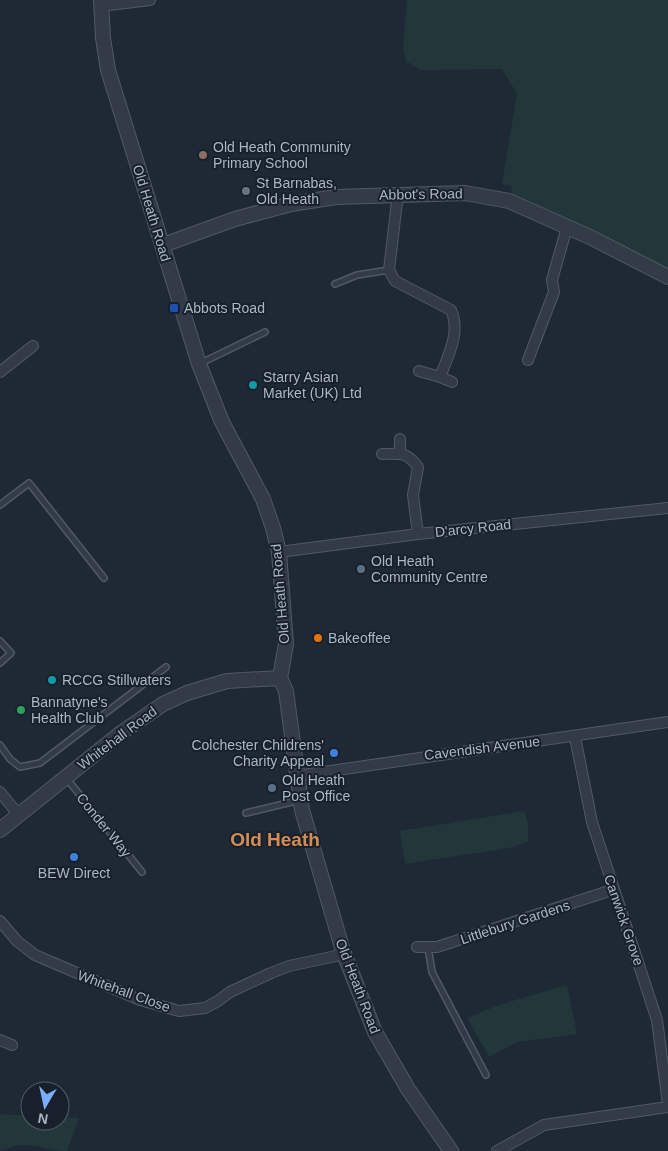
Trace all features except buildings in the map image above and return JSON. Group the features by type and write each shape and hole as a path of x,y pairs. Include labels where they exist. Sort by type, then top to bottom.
{"street":[{"path":"101,3 150,0"},
{"name":"Old Heath Road","path":"101,3 103,38 108,70 199,364 222,422 263,499 279,552 286,644 280,678 286,691 300,800 343,952 375,1032 408,1089 451,1151"},
{"path":"398,193 389,270 395,281 451,310 456,328 440,377"},
{"name":"Abbot's Road","path":"163,245 235,219 291,204 336,196 398,193 465,193 509,201 567,227 668,277"},
{"path":"528,360 554,292 552,280 567,227"},
{"path":"0,372 33,346"},
{"path":"419,371 452,382"},
{"path":"400,439 400,453"},
{"path":"382,454 400,453 413,460 418,467 413,503 418,534"},
{"name":"D'arcy Road","path":"279,552 418,534 668,508"},
{"name":"Whitehall Road","path":"0,830 127,728 163,704 187,693 227,681 280,678"},
{"name":"Cavendish Avenue","path":"296,776 409,758 575,737 668,722"},
{"name":"Canwick Grove","path":"575,737 592,822 612,890 640,965 656,1020 668,1105"},
{"path":"0,792 18,814"},
{"name":"Littlebury Gardens","path":"422,947 437,947 612,890"},
{"name":"Whitehall Close","path":"0,921 17,941 35,955 140,1000 179,1011 204,1008 218,1002 230,992 271,973 289,966 336,956 343,952"},
{"path":"0,1040 12,1045"},
{"path":"497,1151 544,1125 668,1105"}],"lane":[{"path":"335,284 357,275 389,270"},
{"path":"199,364 265,332"},
{"path":"0,505 29,483 104,578"},
{"path":"0,641 11,653 0,663"},
{"path":"0,745 10,759 20,767 40,763 166,667"},
{"name":"Conder Way","path":"66,778 142,872"},
{"path":"246,813 300,800"},
{"path":"422,947 432,972 486,1075"}],"green space":[{"path":"407,0 668,0 668,268 511,194 512,186 502,184 517,94 502,69 420,70 406,61 403,48"},
{"path":"524,811 528,823 528,842 509,848 405,864 400,831"},
{"path":"567,985 577,1034 517,1042 489,1057 467,1018 499,1005"},
{"path":"0,1114 20,1115 20,1131 70,1131 70,1118 79,1118 67,1151 20,1145 0,1151"}],"place":[{"name":"Old Heath Community Primary School","path":"203,155"},
{"name":"St Barnabas, Old Heath","path":"246,191"},
{"name":"Abbots Road","path":"174,308"},
{"name":"Starry Asian Market (UK) Ltd","path":"253,385"},
{"name":"Old Heath Community Centre","path":"361,569"},
{"name":"Bakeoffee","path":"318,638"},
{"name":"RCCG Stillwaters","path":"52,680"},
{"name":"Bannatyne's Health Club","path":"21,710"},
{"name":"Colchester Childrens' Charity Appeal","path":"334,753"},
{"name":"Old Heath Post Office","path":"272,788"},
{"name":"BEW Direct","path":"74,857"}],"district":[{"name":"Old Heath","path":"275,839"}]}
